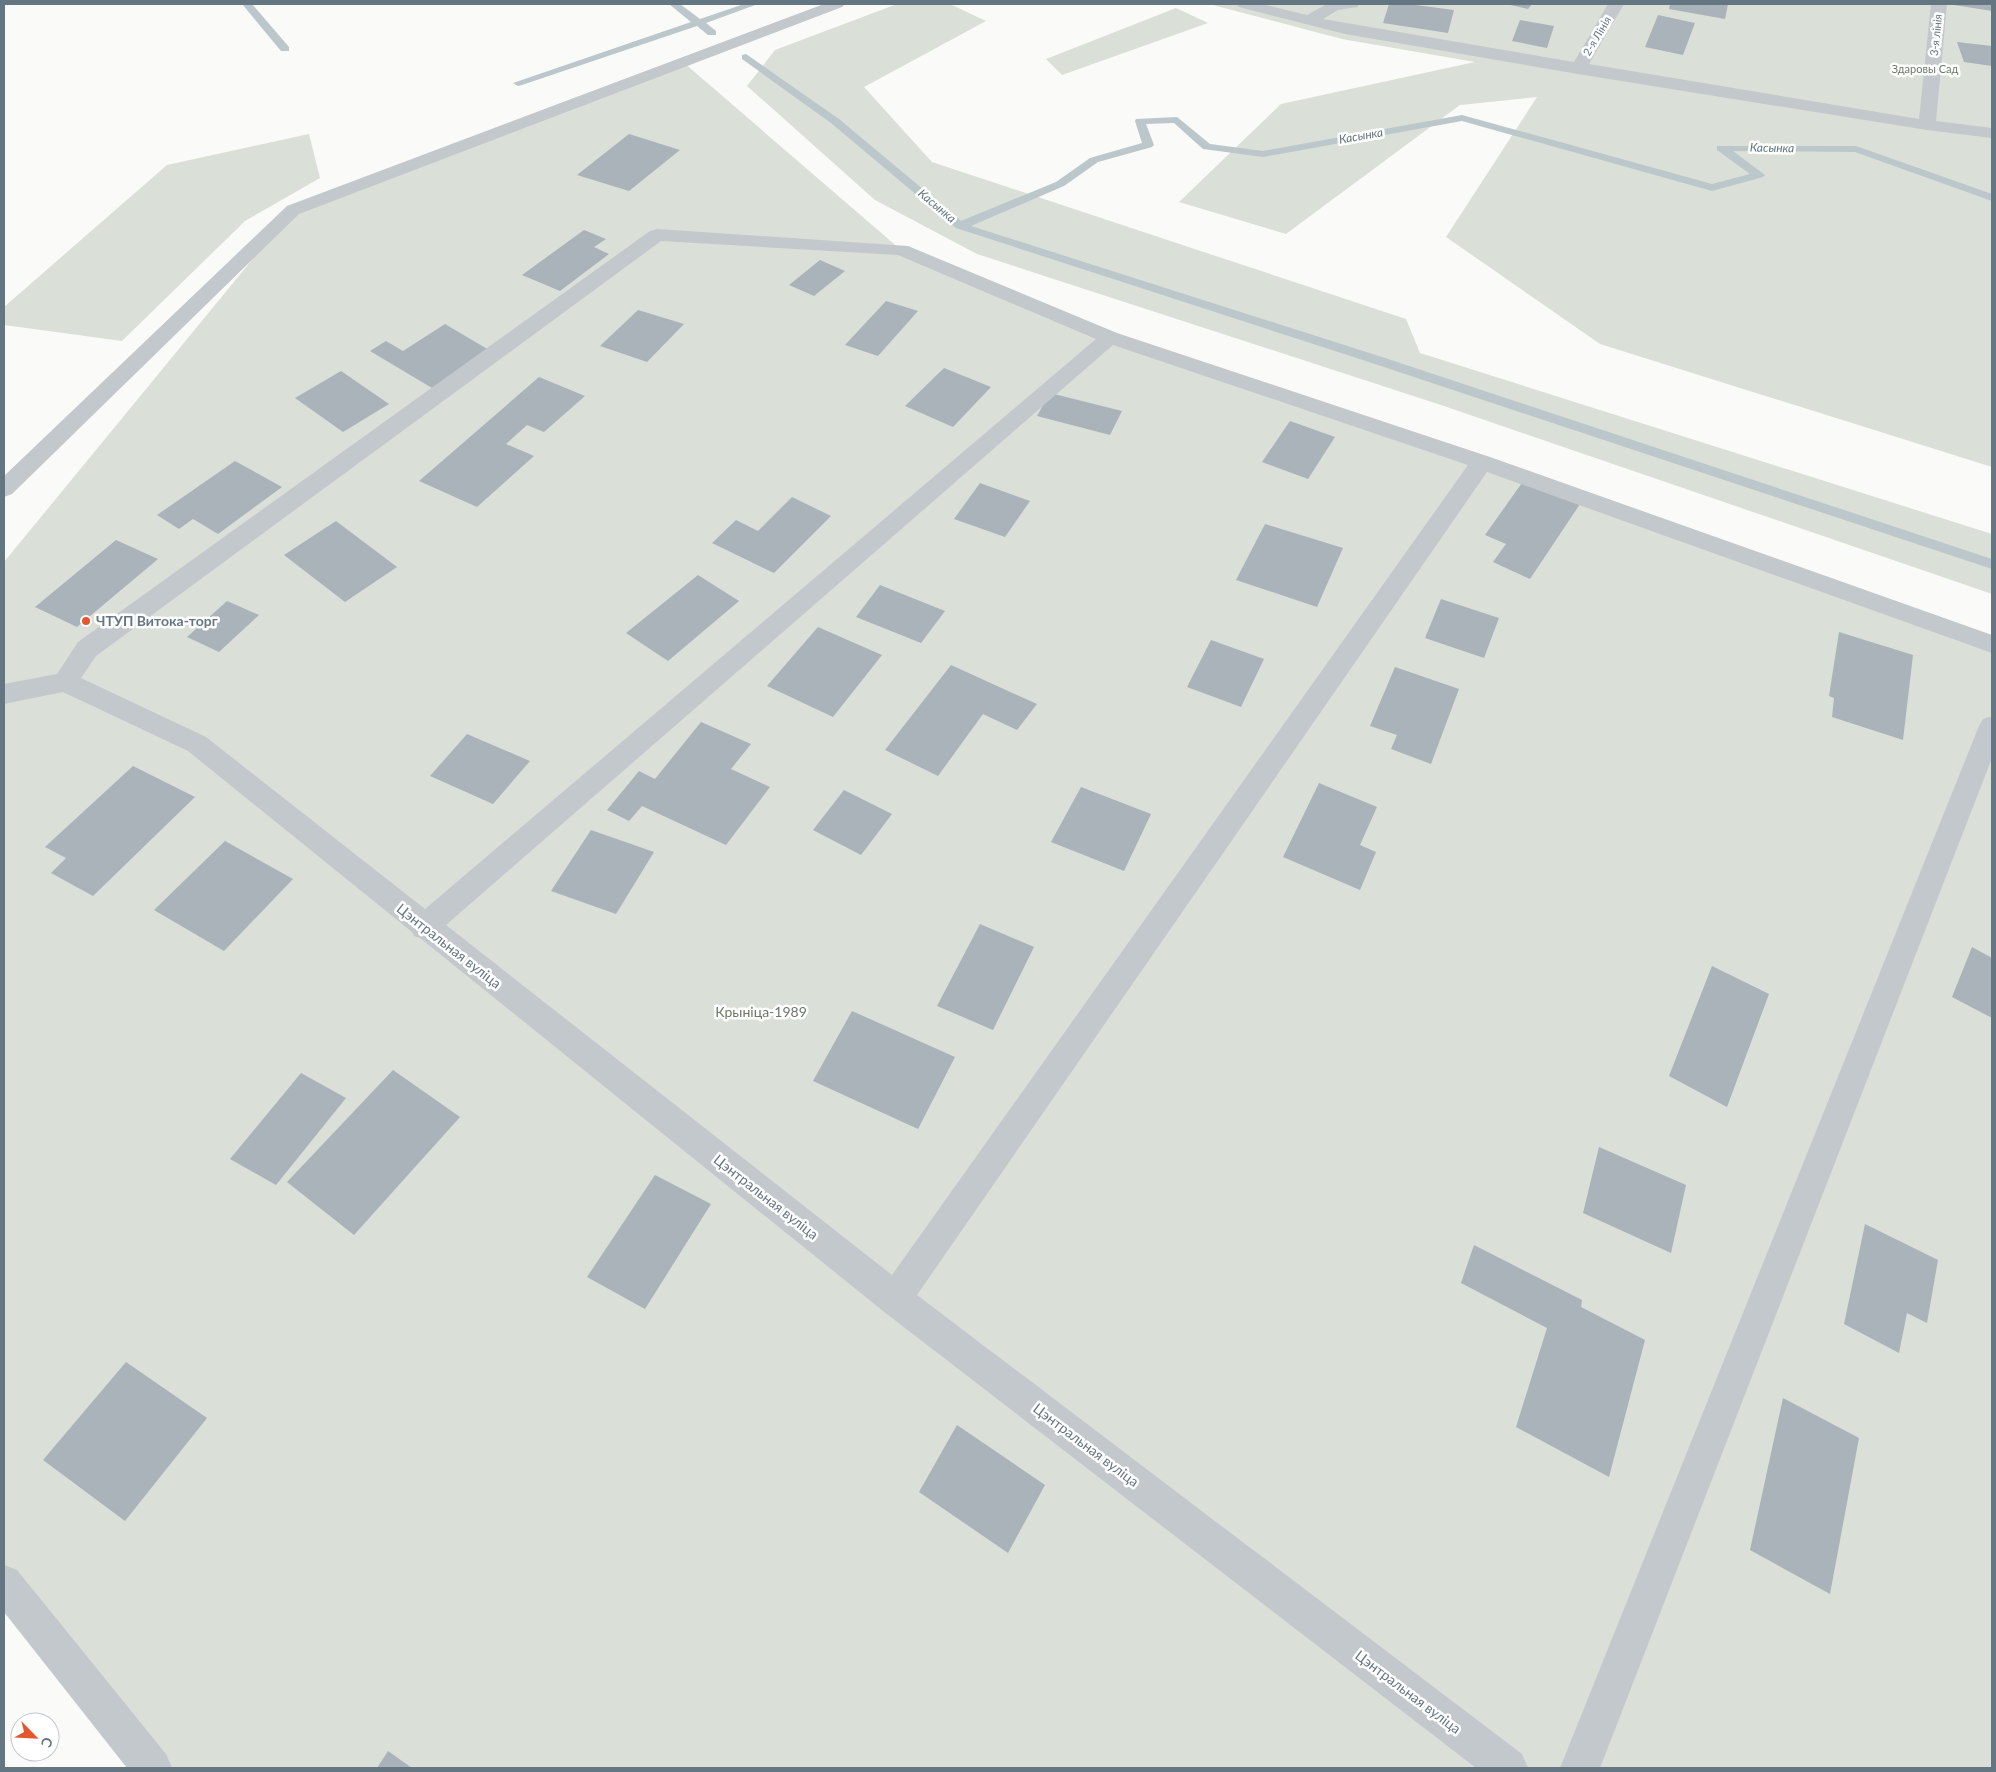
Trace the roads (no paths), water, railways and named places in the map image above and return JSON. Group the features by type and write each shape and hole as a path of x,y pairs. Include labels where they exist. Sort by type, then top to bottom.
{"street":[{"path":"4,489 293,210 838,4"},
{"path":"1244,4 1345,29 1578,69 1927,125 1992,133"},
{"path":"1310,20 1334,6 1352,4"},
{"name":"2-я Лінія","path":"1578,69 1616,4"},
{"name":"3-я лінія","path":"1927,125 1939,4"},
{"path":"4,694 65,682 88,649 657,235 901,250 1110,337 1482,462 1992,644"},
{"path":"424,926 1110,337"},
{"path":"895,1299 1482,462"},
{"name":"Цэнтральная вуліца","path":"65,682 197,744 895,1299 1508,1768"},
{"path":"1580,1768 1992,726"},
{"path":"4,1583 152,1768"}],"waterway":[{"path":"247,4 285,49"},
{"name":"Касынка","path":"674,4 698,22"},
{"path":"698,22 753,4"},
{"path":"518,83 698,22"},
{"name":"Касынка","path":"698,22 712,33"},
{"name":"Касынка","path":"746,57 835,121 960,226"},
{"name":"Касынка","path":"960,226 1060,184 1094,160 1148,145 1140,121 1177,120 1207,147 1263,154 1462,118 1712,188 1759,175 1721,148 1856,149 1992,198"},
{"path":"960,226 1377,360 1992,564"}],"place":[{"name":"ЧТУП Витока-торг","path":"86,621"}],"park label":[{"name":"Здаровы Сад","path":"1925,69"},
{"name":"Крыніца-1989","path":"761,1012"}]}
